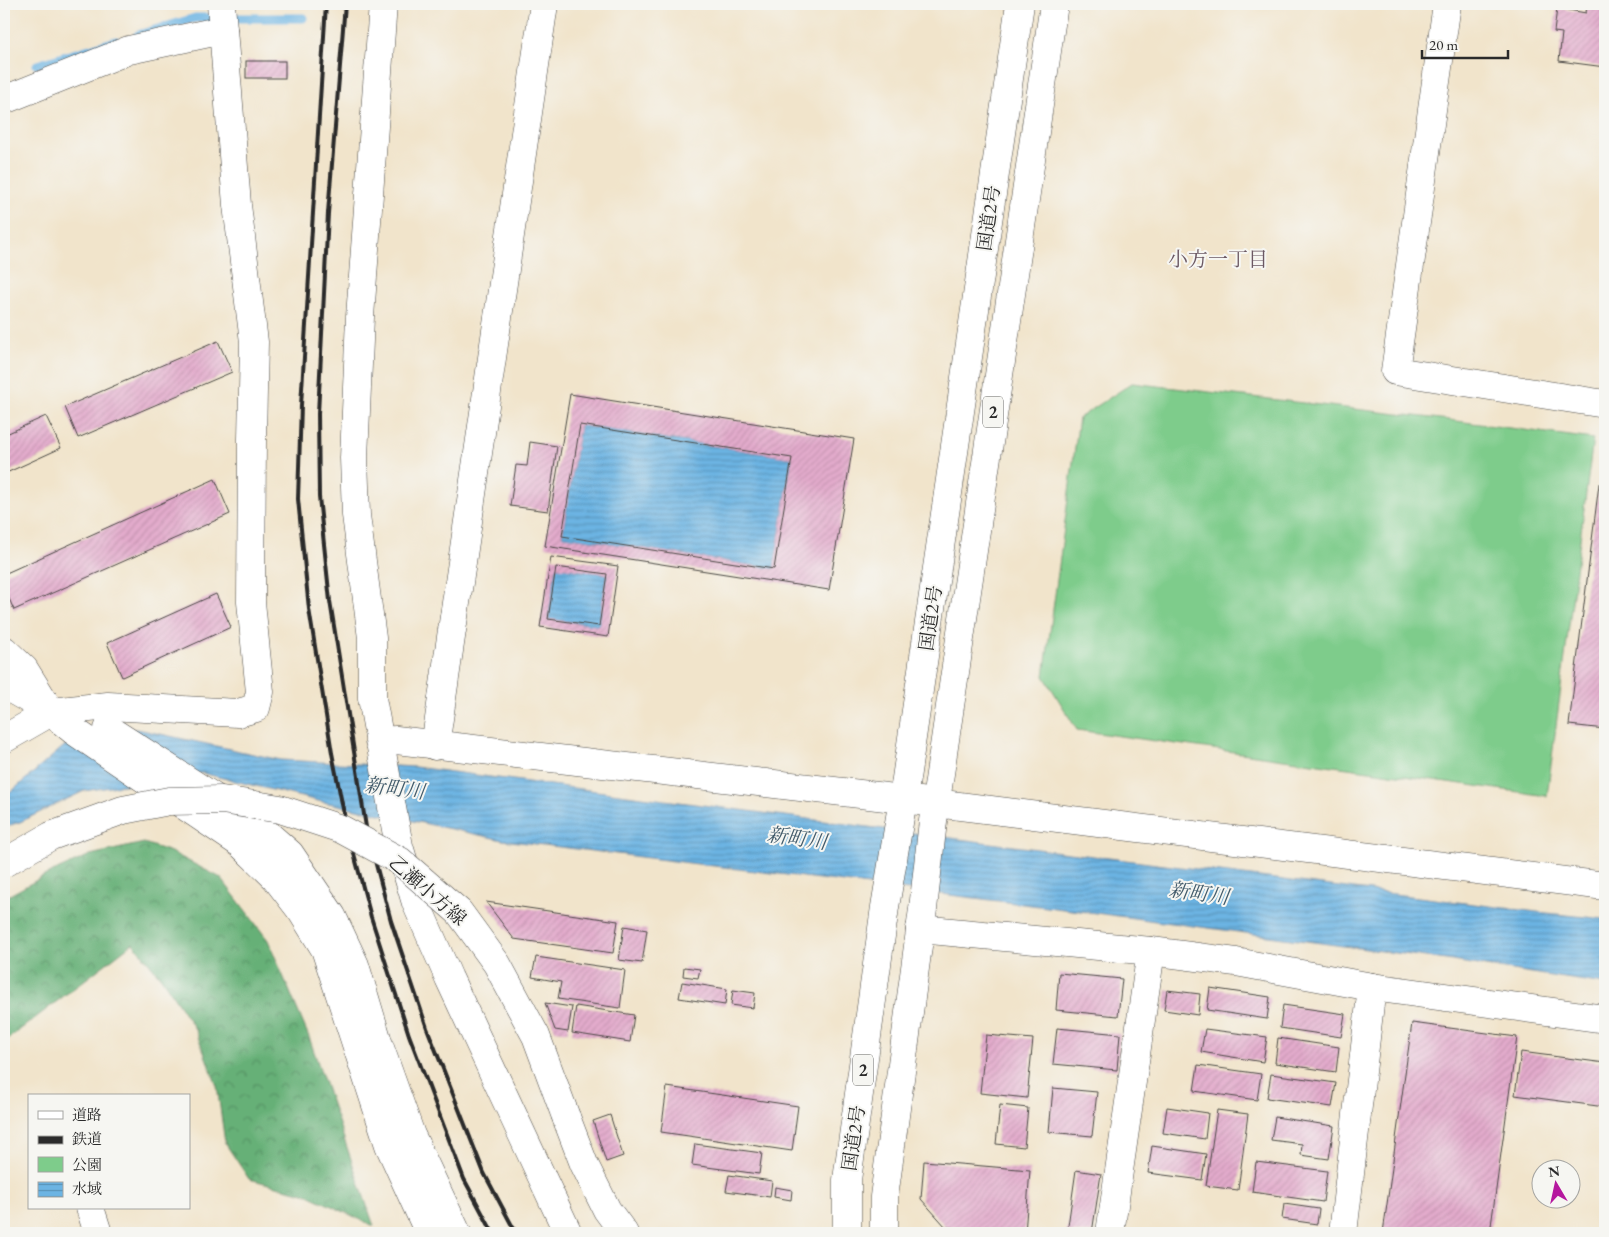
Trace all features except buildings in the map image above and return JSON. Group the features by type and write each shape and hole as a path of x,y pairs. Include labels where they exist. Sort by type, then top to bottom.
{"main road":[{"path":"383,4 360,317 354,458 356,515 372,638 372,698 398,846 416,903 568,1233"},
{"path":"435,746 544,4"},
{"name":"国道2号","path":"847,1233 847,1180 885,907 1020,4"},
{"name":"国道2号","path":"884,1233 884,1197 922,919 934,812 1054,4"},
{"path":"1447,4 1395,371 1605,404"},
{"path":"4,100 129,50 222,17 237,205 254,342 251,602 260,692 256,708 238,713 108,706 51,712 4,739"},
{"path":"4,650 24,669 51,712"},
{"path":"4,685 51,712 74,731 242,844 274,877 302,912 325,949 389,1145 430,1233"},
{"path":"108,729 257,825 290,854 332,916 354,965 378,1046 411,1135 457,1233"},
{"path":"381,750 396,740 934,812 1605,886"},
{"name":"乙瀬小方線","path":"4,863 50,836 123,810 169,801 222,800 280,809 341,829 400,861 459,912 497,964 536,1036 584,1164 606,1210 624,1233"},
{"path":"922,919 1236,962 1372,986 1605,1019"},
{"path":"1110,1233 1151,951"},
{"path":"1343,1233 1372,986"},
{"path":"91,1210 98,1233"}],"green space":[{"path":"1132,383 1593,439 1547,796 1077,730 1044,676 1079,418"},
{"path":"144,843 171,852 221,878 268,940 309,1037 374,1226 304,1193 249,1179 225,1143 217,1086 195,1029 162,979 133,943 4,1042 4,898 46,875 90,855"}],"water":[{"path":"580,425 792,458 774,569 562,536"},
{"path":"556,567 607,574 599,626 548,619"},
{"name":"新町川","path":"137,729 281,760 415,767 982,842 1605,919 1605,984 1426,957 1096,913 503,840 314,800 202,773 84,791 20,822 4,827 4,798 70,741"}],"waterway":[{"path":"138,35 195,18 303,18"},
{"path":"37,65 116,41"}],"railway":[{"path":"326,4 301,405 298,499 309,609 332,753 346,824 371,917 409,1035 464,1179 493,1233"},
{"path":"345,4 328,213 318,414 319,497 330,601 366,827 391,921 427,1028 484,1173 516,1233"}],"district":[{"name":"小方一丁目","path":"1218,259"}]}
